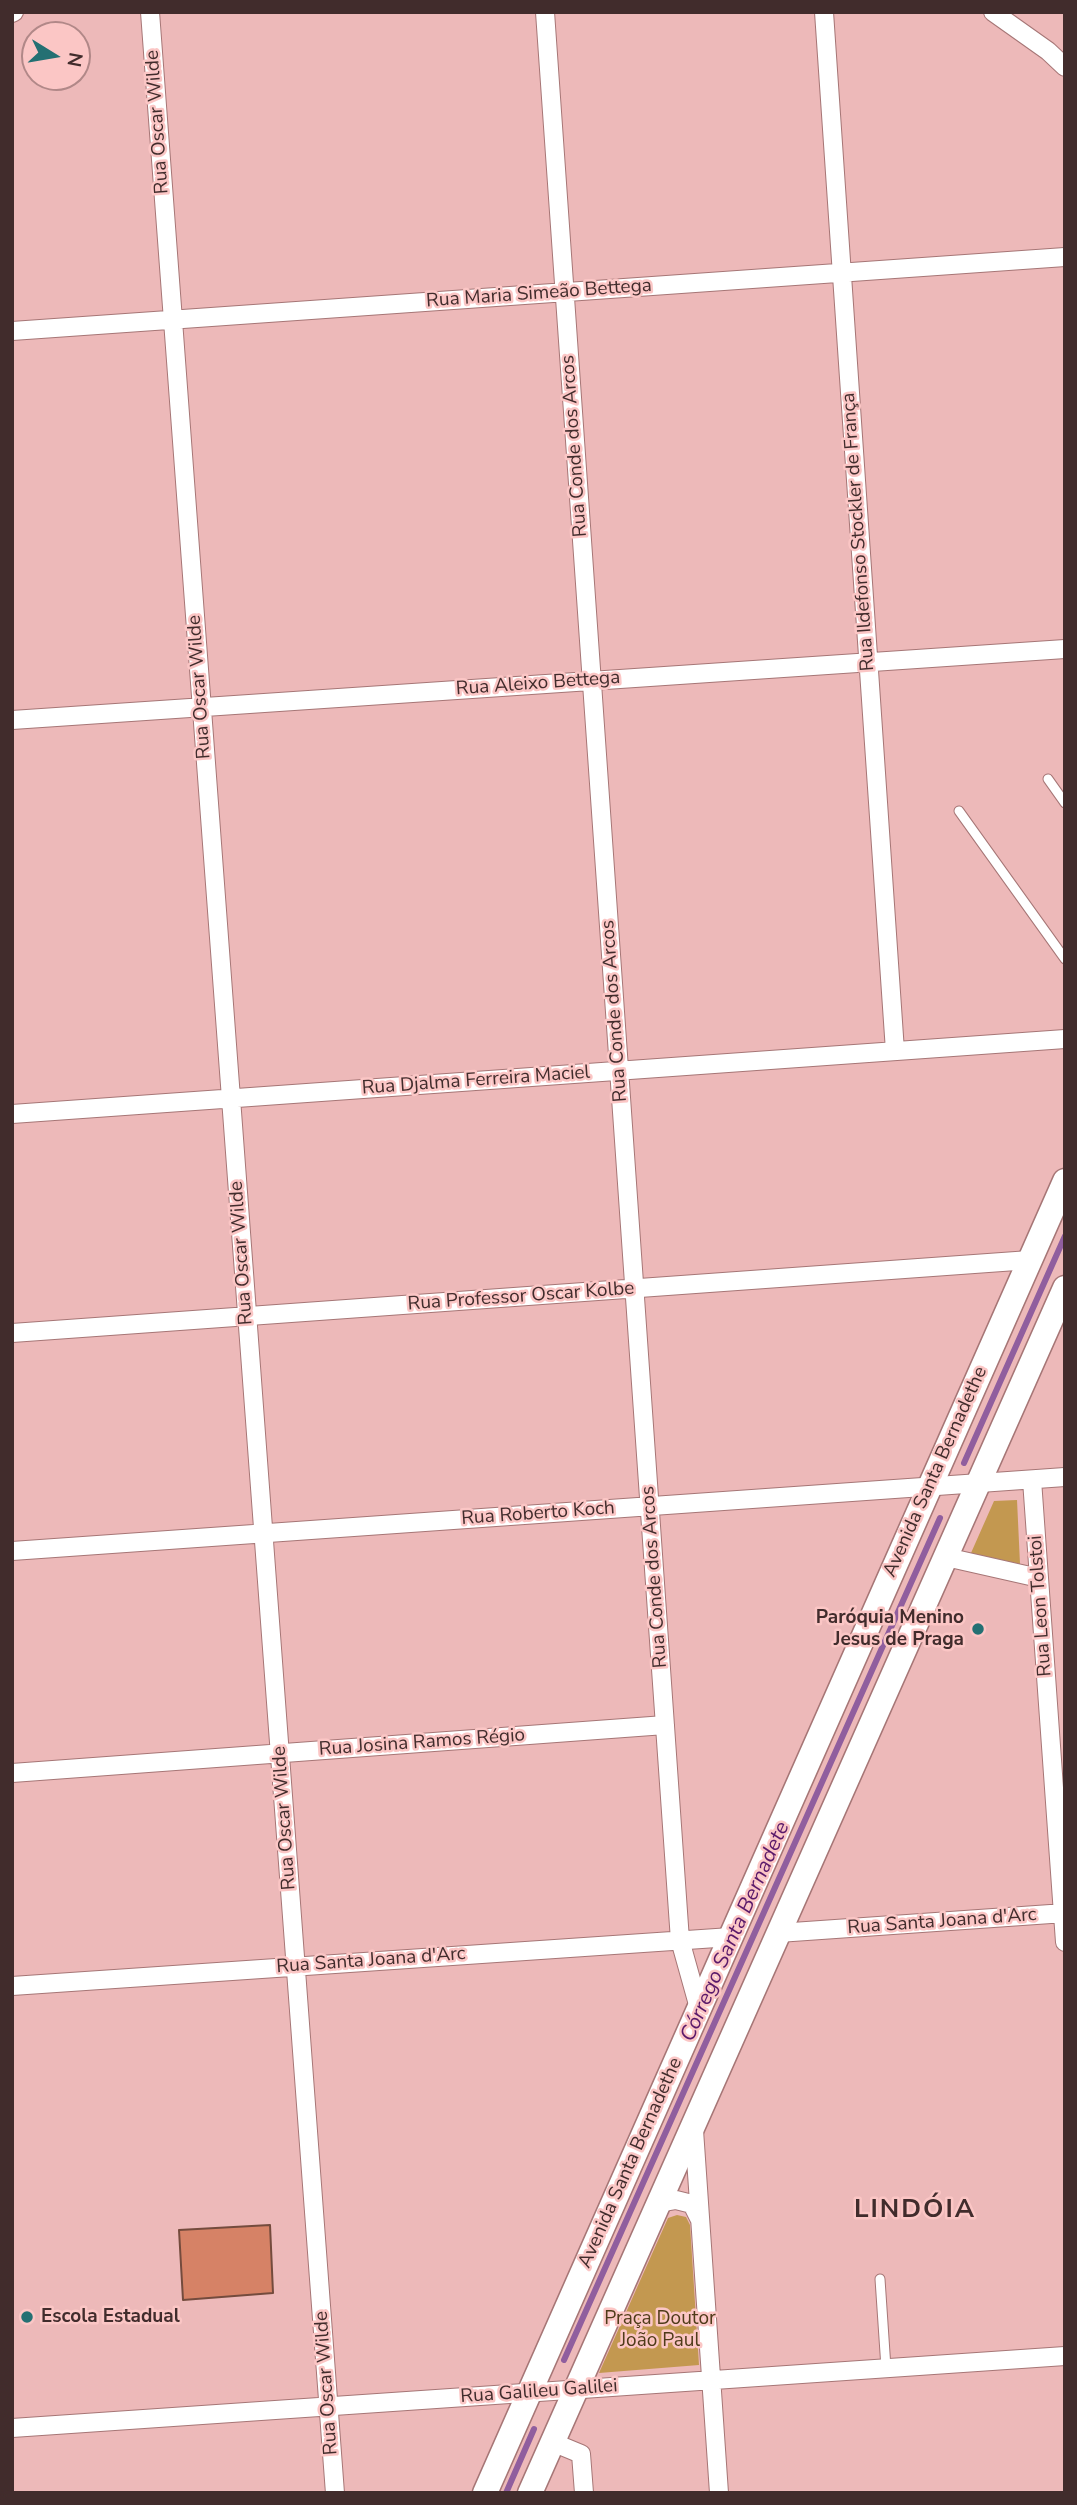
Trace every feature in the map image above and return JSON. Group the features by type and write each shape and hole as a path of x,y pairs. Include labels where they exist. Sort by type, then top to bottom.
{"main road":[{"name":"Avenida Santa Bernadethe","path":"485,2493 1065,1181"},
{"path":"530,2493 1065,1288"}],"street":[{"name":"Rua Oscar Wilde","path":"150,12 335,2493"},
{"name":"Rua Conde dos Arcos","path":"545,12 680,1940 699,2008"},
{"name":"Rua Ildefonso Stockler de França","path":"824,12 895,1051"},
{"path":"993,12 1048,51 1065,67"},
{"name":"Rua Maria Simeão Bettega","path":"12,331 1065,257"},
{"name":"Rua Aleixo Bettega","path":"12,720 1065,649"},
{"name":"Rua Djalma Ferreira Maciel","path":"12,1114 1065,1039"},
{"name":"Rua Professor Oscar Kolbe","path":"12,1333 1030,1260"},
{"name":"Rua Roberto Koch","path":"12,1551 1065,1477"},
{"name":"Rua Leon Tolstoi","path":"1032,1480 1065,1942"},
{"path":"946,1556 1038,1577"},
{"name":"Rua Josina Ramos Régio","path":"12,1773 665,1725"},
{"name":"Rua Santa Joana d'Arc","path":"778,1933 1064,1913"},
{"name":"Rua Santa Joana d'Arc","path":"12,1986 731,1937"},
{"path":"693,2126 719,2493"},
{"path":"659,2203 676,2200 692,2204 700,2220"},
{"name":"Rua Galileu Galilei","path":"12,2428 1065,2356"},
{"path":"552,2442 581,2454 584,2493"}],"lane":[{"path":"1048,779 1065,803"},
{"path":"959,811 1065,959"},
{"path":"880,2279 886,2368"}],"green space":[{"path":"1017,1500 1020,1564 971,1553 994,1501"},
{"name":"Praça Doutor João Paul","path":"677,2215 686,2217 690,2225 699,2365 599,2373 668,2218"}],"building":[{"path":"270,2225 273,2293 183,2300 179,2230"}],"waterway":[{"name":"Córrego Santa Bernadete","path":"964,1463 1065,1236"},
{"name":"Córrego Santa Bernadete","path":"564,2360 940,1518"},
{"name":"Córrego Santa Bernadete","path":"506,2493 534,2429"}],"place":[{"name":"Paróquia Menino Jesus de Praga","path":"978,1629"},
{"name":"Escola Estadual","path":"27,2317"}],"district":[{"name":"LINDÓIA","path":"915,2211"}]}
